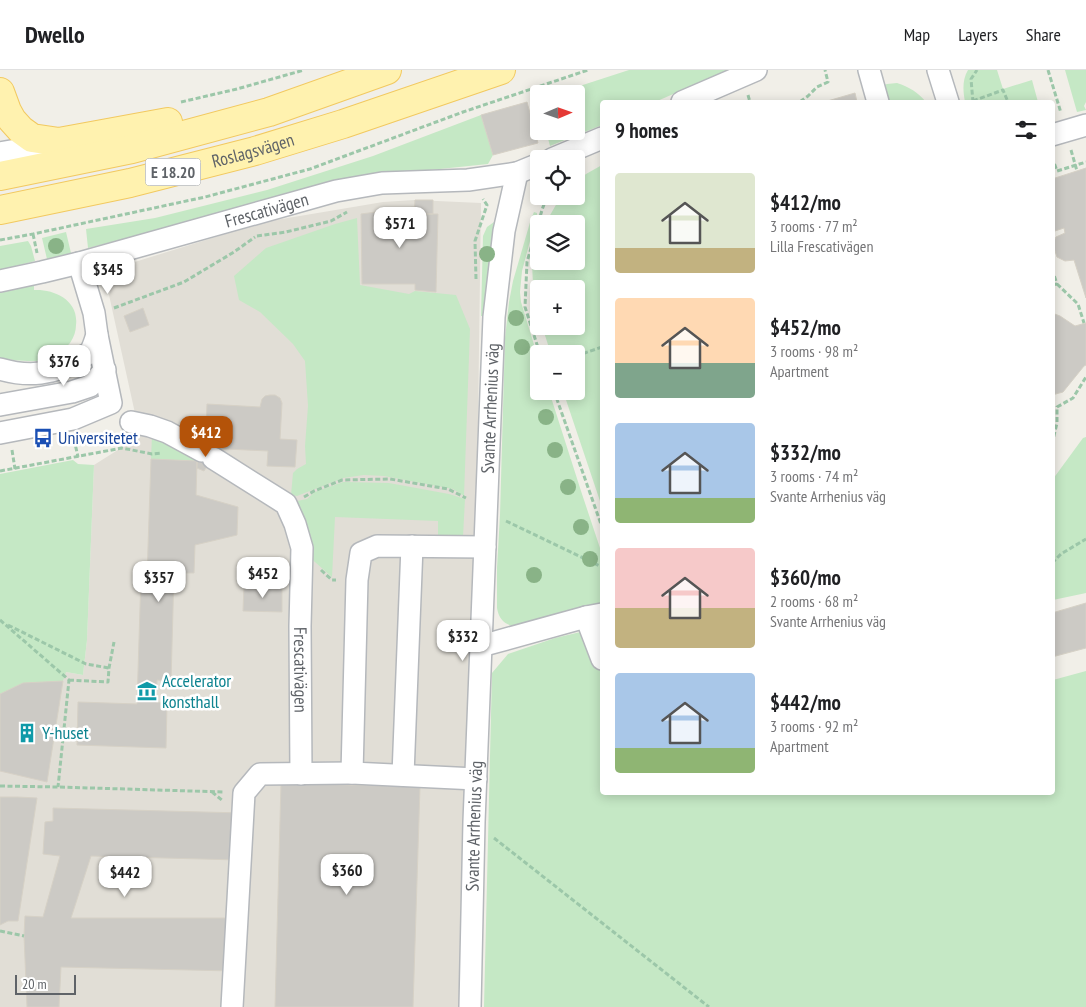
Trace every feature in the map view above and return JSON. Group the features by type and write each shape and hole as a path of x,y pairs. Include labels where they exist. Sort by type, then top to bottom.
{"main road":[{"name":"Roslagsvägen","path":"0,176 132,149 269,112 387,70"},
{"name":"Roslagsvägen","path":"0,210 130,183 255,151 318,132 500,70"},
{"path":"0,92 7,111 21,130 32,138 59,142 161,123 269,112"}],"street":[{"path":"687,100 756,70"},
{"path":"869,70 877,100"},
{"path":"938,70 947,100"},
{"path":"1055,134 1086,125"},
{"path":"573,150 600,139"},
{"path":"0,153 59,142"},
{"name":"Frescativägen","path":"0,281 79,263 336,191 382,183 468,180 517,174 530,168"},
{"name":"Svante Arrhenius väg","path":"470,1007 474,822 494,317 504,231 517,174"},
{"path":"6,440 73,419 111,403 94,313 79,263"},
{"path":"0,369 32,374 55,371 70,365 91,352 97,335"},
{"path":"0,405 72,392 90,386 105,370"},
{"path":"131,422 167,432 207,454 286,504"},
{"name":"Frescativägen","path":"286,504 295,524 302,548 300,626 301,774"},
{"path":"352,773 357,580 362,554 377,546 485,547"},
{"path":"404,775 412,546"},
{"path":"482,646 594,615 600,648"},
{"path":"232,1007 244,792 260,774 352,773 476,779"}],"path":[{"path":"802,100 816,87 828,82 825,70"},
{"path":"973,100 971,80 977,70"},
{"path":"1048,70 1060,110"},
{"path":"978,100 1003,90 1007,100"},
{"path":"1072,154 1077,171"},
{"path":"1055,168 1056,171 1086,162"},
{"path":"480,195 487,206"},
{"path":"537,345 525,307 525,298 527,262 544,205"},
{"path":"254,237 286,232 331,221 348,211"},
{"path":"94,313 114,308 184,282 234,252 264,230"},
{"path":"0,240 33,234 42,272"},
{"path":"1055,278 1057,284 1078,304 1084,323"},
{"path":"585,353 600,348"},
{"path":"1055,431 1057,423 1055,407 1073,398 1086,377"},
{"path":"557,400 600,521"},
{"path":"73,436 78,457"},
{"path":"6,440 15,468"},
{"path":"0,471 122,448 152,454"},
{"path":"286,504 342,480 390,479 448,489 487,511 600,566"},
{"path":"1055,561 1061,554 1086,539"},
{"path":"302,554 332,580 357,580"},
{"path":"1,621 86,664 108,668"},
{"path":"1,621 69,680 108,682 108,668 114,642"},
{"path":"58,787 69,680"},
{"path":"0,786 244,792"},
{"path":"474,822 709,1007"},
{"path":"0,931 24,936"}],"shaded area":[{"path":"415,200 481,203 470,1007 0,1007 0,694 66,672 83,675 87,640 94,465 140,436 109,295 115,278 125,265 264,222 383,202"}],"green space":[{"path":"629,70 728,70 660,100 600,100 600,126 585,132 585,85 583,85"},
{"path":"968,70 997,70 1003,89 1032,80 1037,100 965,100 965,78"},
{"path":"1065,70 1086,70 1086,102 1084,106 1086,110 1077,112"},
{"path":"897,83 905,86 920,95 924,100 884,100 881,86"},
{"path":"481,115 493,155 488,164 382,175 88,248 86,229 155,218 267,190 373,156"},
{"path":"548,140 565,140 550,146"},
{"path":"600,166 600,501 566,400 585,400 585,345 548,345 545,335 585,335 585,280 533,280 532,270 585,270 585,215 550,215 556,205 585,205 585,175"},
{"path":"357,218 360,285 409,294 415,291 456,295 470,329 464,496 453,489 384,476 364,475 343,478 297,496 291,495 293,473 306,464 305,446 308,406 305,361 293,344 260,312 239,300 234,276 266,248"},
{"path":"494,222 484,316 481,316 483,236 487,227"},
{"path":"530,222 530,241 522,271 520,292 521,302 534,345 530,345 530,400 552,400 600,548 600,605 517,627 503,621 499,616 497,608 505,338 513,281"},
{"path":"66,232 71,253 47,259 42,238"},
{"path":"28,241 35,261 0,270 0,246"},
{"path":"34,285 34,290 57,294 64,298 74,309 76,330 73,338 58,353 59,356 52,359 30,361 0,358 0,293"},
{"path":"152,435 199,458 197,461 151,459"},
{"path":"1086,437 1086,593 1055,600 1055,476 1083,438"},
{"path":"73,460 78,464 94,465 87,640 83,675 66,672 63,681 0,694 0,474"},
{"path":"343,482 389,483 449,494 465,499 463,537 438,539 438,521 335,517 332,577 307,555 292,502 307,499 315,492"},
{"path":"600,627 600,795 1055,795 1055,679 1086,671 1086,1007 484,1007 492,673 508,654 555,638"}],"building":[{"path":"855,93 857,100 831,100"},
{"path":"527,102 530,113 530,140 537,140 538,143 493,155 481,115"},
{"path":"1086,168 1086,298 1074,260 1065,261 1057,257 1055,251 1056,237 1065,233 1064,228 1055,231 1055,178"},
{"path":"415,200 433,200 433,214 414,214"},
{"path":"414,207 414,214 438,214 436,292 415,290 415,284 362,284 361,214"},
{"path":"143,308 149,325 130,332 124,316"},
{"path":"1055,314 1075,326 1086,323 1086,365 1063,392 1055,394"},
{"path":"270,395 280,398 282,403 280,439 297,440 295,467 267,466 268,451 205,448 207,404 260,407 262,399"},
{"path":"205,448 218,448 204,471 197,468 197,461"},
{"path":"151,459 197,461 196,495 238,507 237,535 195,545 194,573 174,573 171,681 157,680 156,702 167,703 166,748 77,745 78,702 137,704 141,576 147,576"},
{"path":"244,586 282,587 282,612 243,611"},
{"path":"1086,603 1086,648 1055,656 1055,612"},
{"name":"Y-huset","path":"63,681 47,782 0,771 0,694 23,683"},
{"path":"281,783 420,787 413,1007 275,1007"},
{"path":"0,797 37,798 18,921 8,921 0,925"},
{"path":"53,808 241,813 239,860 91,856 71,918 233,918 233,971 61,967 59,1007 27,1007 25,916 43,917 60,856 43,854 45,822 53,821"}],"place":[{"name":"Universitetet","path":"43,438"},
{"name":"Accelerator konsthall","path":"147,691"},
{"name":"Y-huset","path":"27,733"}]}
